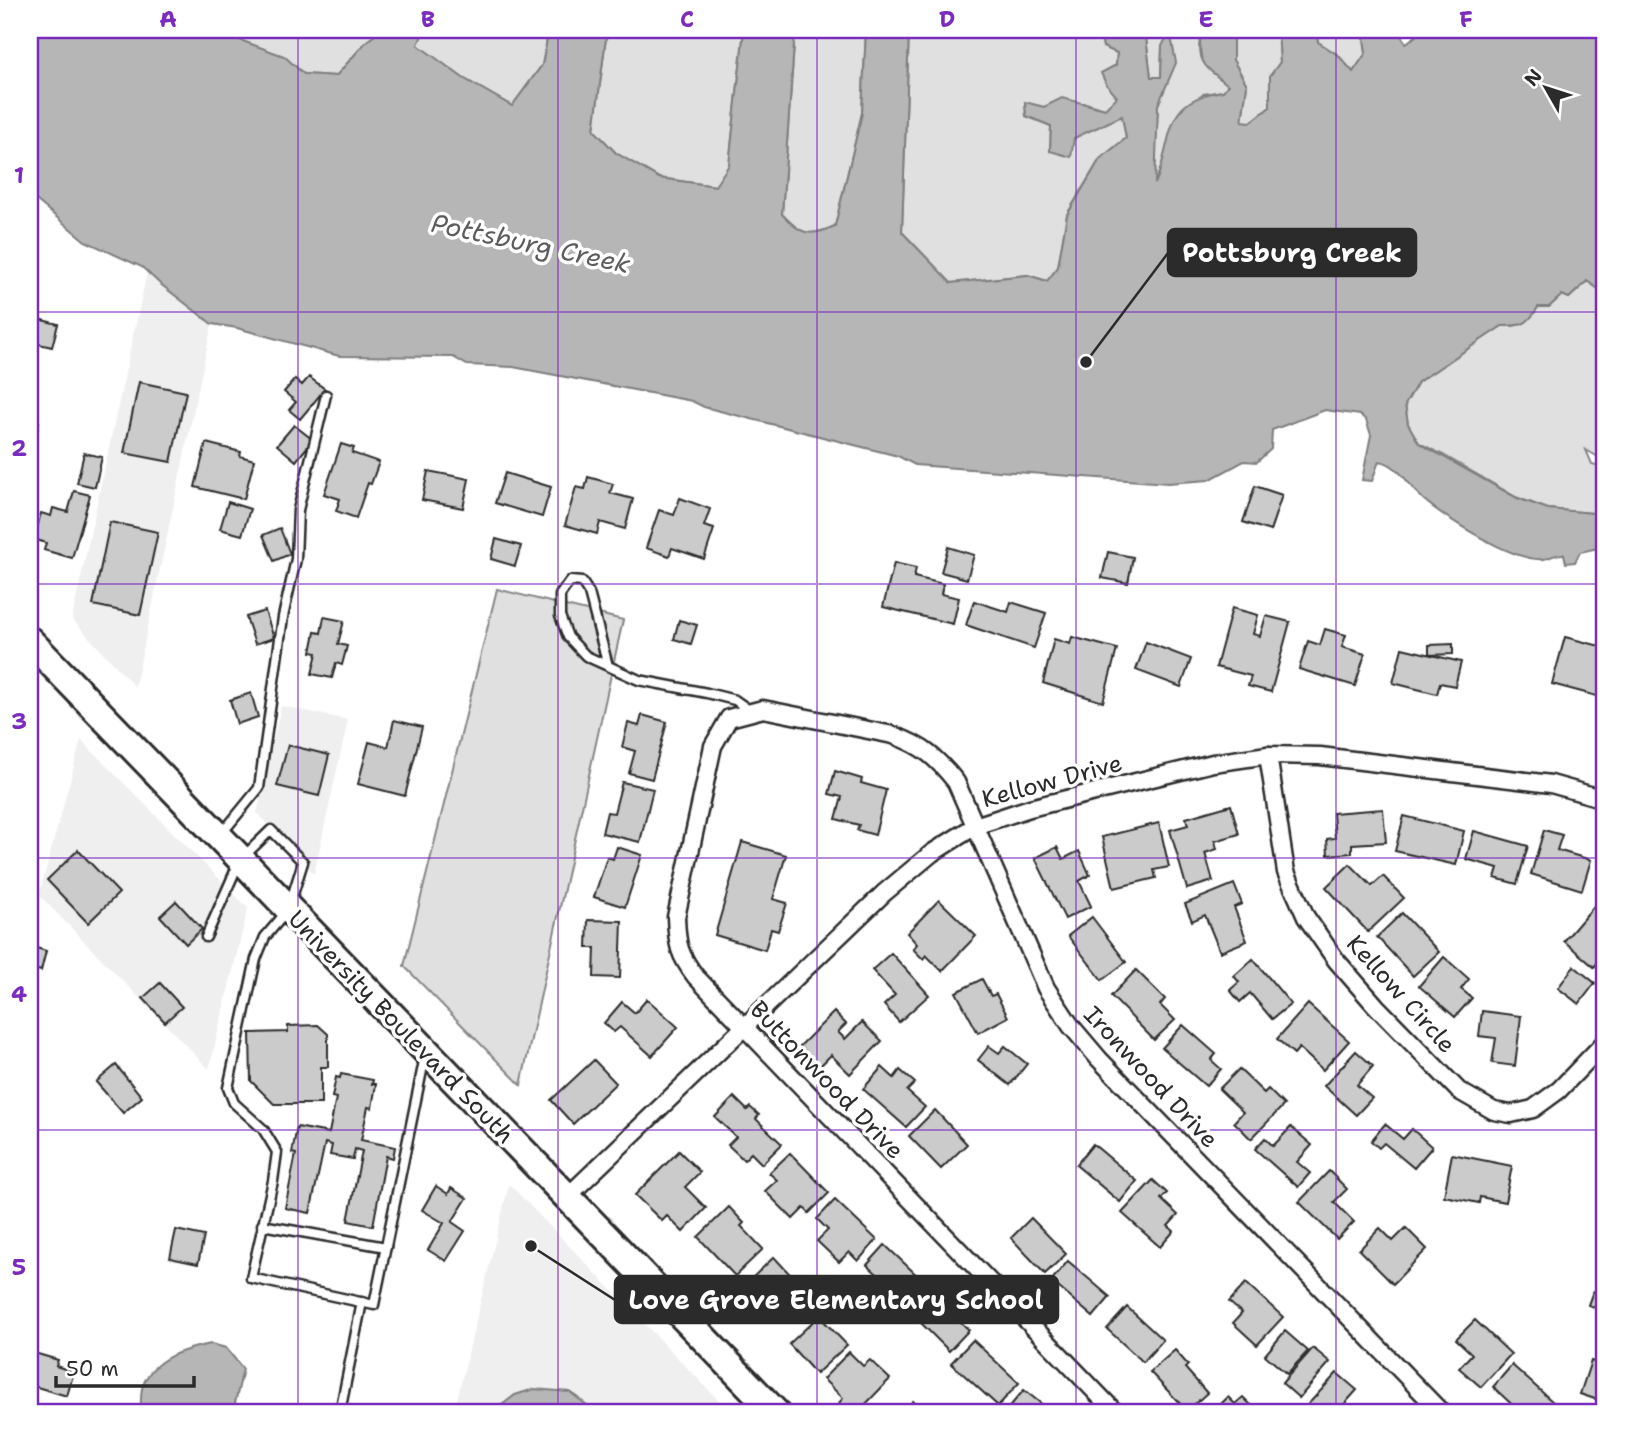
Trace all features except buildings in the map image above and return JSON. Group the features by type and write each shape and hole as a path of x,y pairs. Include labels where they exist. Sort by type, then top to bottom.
{"main road":[{"name":"University Boulevard South","path":"30,641 425,1053 775,1412"}],"street":[{"name":"Ironwood Drive","path":"729,718 763,709 893,735 913,742 937,758 956,782 1046,988 1071,1026 1441,1412"},
{"name":"Buttonwood Drive","path":"729,718 713,746 677,916 677,940 682,959 745,1028 1115,1412"},
{"name":"Kellow Drive","path":"566,1198 884,893 932,853 975,826 1030,808 1200,766 1268,755 1320,756 1551,784 1604,799"},
{"name":"Kellow Circle","path":"1268,755 1286,872 1306,917 1336,960 1376,1006 1459,1091 1494,1111 1511,1114 1533,1109 1559,1090 1604,1043"}],"lane":[{"path":"219,837 259,788 283,617 296,559 298,510 326,396"},
{"path":"607,666 589,593 582,582 570,581 560,596 560,617 568,637 586,656 607,666 639,680 707,692 735,700 752,712"},
{"path":"206,937 240,860 271,830 303,862 288,909 265,937 256,959 228,1088 233,1103 263,1129 277,1152 251,1278 374,1305 425,1053"},
{"path":"262,1225 386,1247"},
{"path":"340,1412 362,1303"}],"shaded area":[{"path":"212,30 381,30 366,42 336,76 303,74 284,56"},
{"path":"424,30 549,30 542,65 512,106 463,78 417,45"},
{"path":"607,30 744,30 729,165 716,186 659,178 616,153 594,130"},
{"path":"795,30 866,30 862,113 835,226 811,233 800,230 782,214"},
{"path":"909,30 1100,30 1103,47 1117,53 1116,65 1106,84 1118,97 1105,109 1086,103 1044,107 1025,103 1026,116 1051,126 1050,151 1122,115 1126,138 1100,159 1067,214 1058,267 1047,281 1027,275 951,283 902,232"},
{"path":"1145,30 1201,30 1199,47 1229,84 1223,91 1203,94 1160,170 1154,186 1158,105 1165,86 1162,46 1161,77 1151,77"},
{"path":"1233,30 1278,30 1280,62 1270,76 1270,107 1251,122 1242,122 1247,85 1233,60"},
{"path":"1316,30 1363,30 1366,53 1353,72 1338,55 1318,42"},
{"path":"147,272 212,324 135,687 72,619"},
{"path":"1588,281 1604,293 1604,457 1602,459 1586,450 1592,464 1604,467 1604,514 1548,509 1516,497 1419,443 1408,424 1405,404 1418,382 1502,326 1523,322 1531,317 1538,307 1549,307 1562,295 1569,298"},
{"path":"497,589 623,620 521,1085 404,966"},
{"path":"281,706 348,720 314,874 257,813"},
{"path":"81,740 248,908 209,1069 39,895"},
{"path":"509,1184 730,1412 454,1412"}],"water":[{"path":"30,30 212,30 284,56 304,74 336,76 366,42 381,30 424,30 418,45 463,78 512,106 542,65 549,30 607,30 594,130 616,153 659,178 715,186 729,165 744,30 795,30 782,214 800,230 812,233 835,226 862,113 866,30 909,30 902,232 951,283 1028,275 1047,281 1058,267 1067,215 1100,159 1126,138 1122,116 1074,138 1071,157 1050,151 1051,126 1026,116 1025,102 1044,107 1062,98 1105,109 1117,97 1101,73 1116,65 1117,53 1103,47 1100,30 1145,30 1151,77 1161,77 1162,46 1170,31 1176,63 1158,105 1155,184 1179,112 1189,103 1223,91 1228,85 1207,68 1201,57 1201,30 1233,30 1233,60 1247,85 1242,121 1251,122 1270,107 1270,76 1280,62 1278,30 1316,30 1318,42 1338,55 1353,72 1366,53 1363,30 1397,30 1406,43 1416,36 1417,30 1604,30 1604,293 1587,281 1569,298 1562,295 1549,307 1538,307 1524,323 1502,326 1418,382 1405,405 1408,424 1419,443 1517,498 1548,509 1604,514 1604,558 1600,559 1598,548 1580,552 1575,562 1566,563 1564,554 1544,559 1532,558 1499,547 1433,507 1398,471 1386,463 1379,461 1372,481 1362,480 1371,435 1366,420 1360,415 1325,410 1272,430 1271,449 1257,462 1244,461 1209,480 1168,483 915,465 898,456 704,407 692,401 513,367 467,365 453,357 339,356 237,328 212,324 142,267 85,241 30,195"},
{"path":"211,1344 226,1348 243,1369 233,1412 141,1412 143,1385 155,1367 171,1356"},
{"path":"534,1389 570,1392 596,1412 493,1412 515,1395"}],"place":[{"name":"Pottsburg Creek","path":"1086,362"},
{"name":"Love Grove Elementary School","path":"531,1246"}]}
